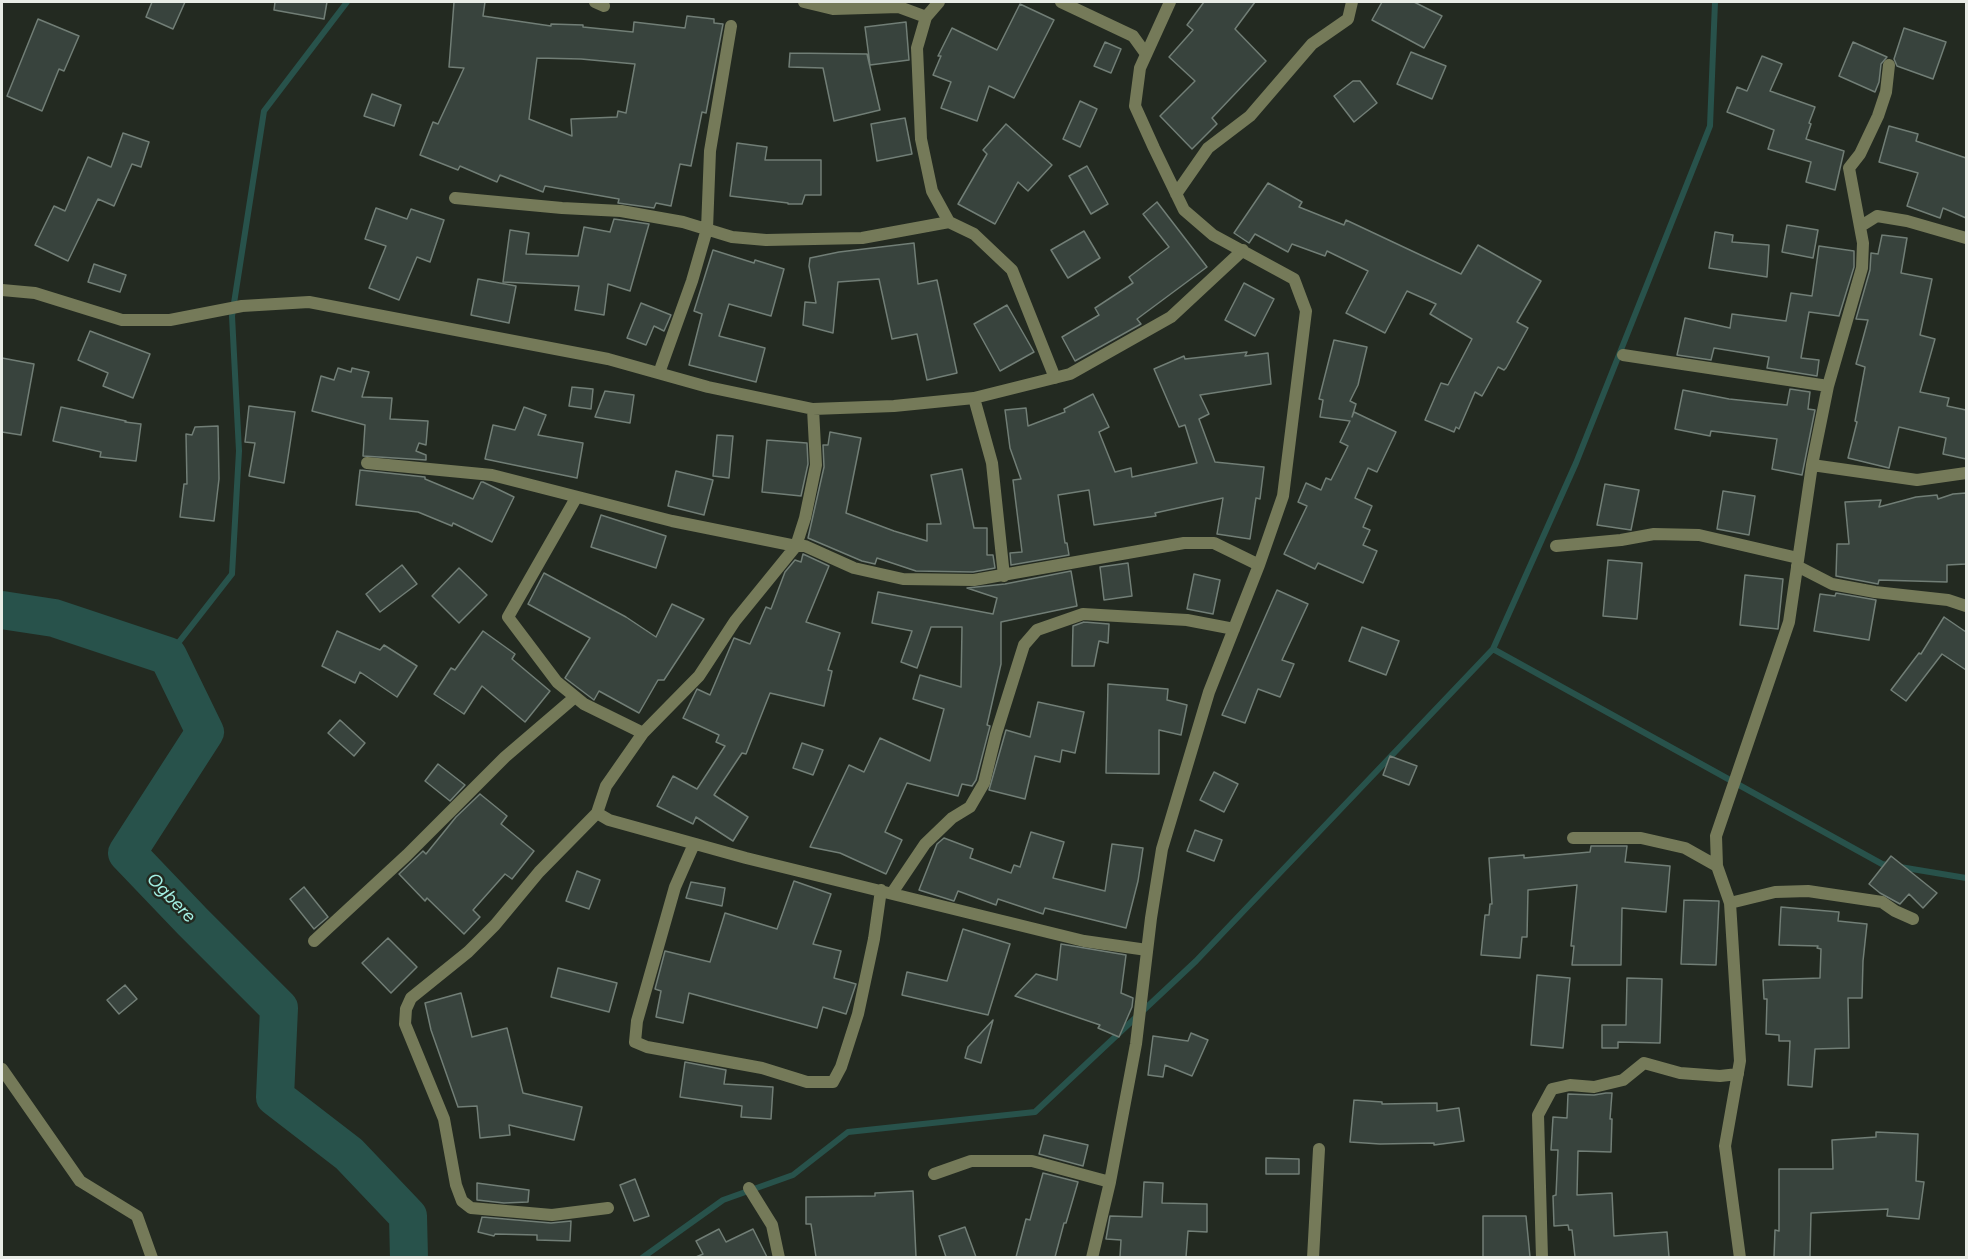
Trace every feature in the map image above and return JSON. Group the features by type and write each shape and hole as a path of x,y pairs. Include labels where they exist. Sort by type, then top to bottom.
{"street":[{"path":"804,2 833,9 899,7 926,16"},
{"path":"939,2 926,16 917,48 921,139 932,191 949,222 974,234 1012,270 1055,378"},
{"path":"1061,2 1133,36 1146,54"},
{"path":"1092,1257 1110,1182 1136,1044 1162,849 1209,692 1259,565 1283,496 1306,311 1294,279 1214,235 1184,210 1136,106 1140,68 1170,2"},
{"path":"1176,194 1208,148 1250,116 1312,44 1348,19 1352,2"},
{"path":"659,373 692,281 707,229 710,151 731,26"},
{"path":"1740,1257 1725,1146 1740,1061 1730,903 1717,866 1716,836 1789,622 1812,465 1828,386 1862,268 1861,226 1849,168 1860,154 1878,116 1886,92 1889,64"},
{"path":"455,198 621,211 683,222 732,237 766,240 862,238 949,222"},
{"path":"1861,226 1877,216 1907,221 1966,238"},
{"path":"2,290 35,293 122,320 170,320 243,306 309,302 608,358 708,387 813,409 894,406 974,398 1071,374 1171,317 1243,250"},
{"path":"1623,355 1828,386"},
{"path":"974,398 992,463 1004,576"},
{"path":"608,1208 552,1215 471,1208 462,1201 456,1185 444,1119 405,1024 406,1009 411,998 468,952 495,925 539,872 597,813 606,786 642,733 699,676 735,621 796,546 805,518 816,465 813,409"},
{"path":"367,463 492,475 672,521 805,546 854,568 903,579 974,580 1184,543 1214,543 1259,565"},
{"path":"1812,465 1917,480 1966,473"},
{"path":"576,498 508,617 557,682 584,704 642,733"},
{"path":"1556,546 1621,540 1654,534 1699,535 1798,562 1832,584 1875,592 1948,600 1966,606"},
{"path":"694,844 675,887 637,1021 636,1042 647,1047 762,1068 807,1082 833,1083 841,1067 858,1014 886,892 925,844 952,818 970,807 984,783 996,734 1024,645 1037,630 1083,614 1187,620 1234,629"},
{"path":"314,941 407,855 506,757 575,697"},
{"path":"597,813 609,820 694,844 886,892 1083,941 1147,950"},
{"path":"1573,838 1641,838 1685,848 1717,866"},
{"path":"1730,903 1775,892 1808,891 1882,902 1913,919"},
{"path":"1542,1257 1538,1115 1552,1089 1570,1085 1594,1087 1623,1080 1644,1063 1680,1073 1720,1076 1738,1074"},
{"path":"2,1069 80,1181 137,1216 152,1257"},
{"path":"1313,1257 1319,1149"},
{"path":"934,1174 972,1161 1032,1161 1110,1182"},
{"path":"749,1188 772,1225 779,1257"}],"building":[{"path":"152,2 185,2 173,29 146,17"},
{"path":"275,2 327,2 324,19 274,10"},
{"path":"454,2 485,2 483,16 551,26 551,24 583,25 583,27 633,32 634,22 685,28 687,16 714,19 714,23 723,24 706,113 702,112 691,166 680,164 671,206 656,203 654,208 618,203 619,199 545,186 543,192 500,175 497,182 460,166 458,170 420,155 433,122 438,124 464,68 449,67","holes":["537,58 635,64 626,113 618,111 617,117 571,119 572,136 529,119"]},
{"path":"1204,2 1255,2 1235,29 1266,61 1212,118 1217,124 1192,149 1160,116 1195,81 1169,57 1193,30 1187,25"},
{"path":"1382,2 1414,2 1442,16 1424,48 1372,20"},
{"path":"1020,4 1054,20 1014,98 989,86 977,121 941,108 951,82 933,75 941,56 938,56 952,28 997,50"},
{"path":"38,19 79,36 64,71 59,69 42,111 7,96"},
{"path":"906,22 909,60 870,65 865,27"},
{"path":"1904,28 1946,42 1933,79 1897,66 1894,59"},
{"path":"1105,42 1121,49 1111,73 1094,66"},
{"path":"1853,42 1887,57 1881,64 1879,82 1875,92 1839,76"},
{"path":"1411,52 1446,66 1432,99 1397,84"},
{"path":"790,53 867,54 880,110 834,121 823,68 789,67"},
{"path":"1762,56 1782,64 1770,91 1815,107 1806,139 1844,151 1835,190 1806,182 1811,162 1768,149 1774,130 1727,112 1737,87 1747,91"},
{"path":"1353,81 1360,81 1377,103 1354,122 1334,96"},
{"path":"372,94 401,105 394,126 364,116"},
{"path":"1080,101 1097,109 1080,147 1063,139"},
{"path":"905,118 912,154 877,161 871,124"},
{"path":"1006,124 1052,165 1028,191 1018,182 995,224 958,204 987,154 983,150"},
{"path":"1889,126 1918,134 1916,141 1966,158 1966,218 1943,208 1940,218 1907,206 1918,173 1879,162"},
{"path":"123,133 149,142 141,167 132,164 114,206 98,199 68,261 35,245 54,206 65,211 88,157 111,167"},
{"path":"737,143 767,147 765,160 821,160 821,195 805,195 802,204 730,196"},
{"path":"1087,166 1108,204 1091,214 1069,176"},
{"path":"1268,183 1302,202 1299,207 1344,225 1346,220 1461,274 1478,245 1541,281 1517,322 1528,328 1506,368 1504,370 1498,367 1482,396 1475,392 1459,429 1456,427 1454,432 1425,420 1441,383 1448,385 1472,339 1430,314 1436,304 1407,291 1385,333 1346,313 1368,271 1327,251 1325,256 1292,244 1288,252 1255,234 1249,243 1234,233"},
{"path":"1157,202 1207,267 1137,319 1141,324 1075,361 1062,337 1099,315 1095,308 1133,283 1129,277 1169,247 1143,214"},
{"path":"376,208 407,219 411,209 444,220 430,262 417,257 399,300 369,288 386,246 365,239"},
{"path":"614,219 649,224 630,291 608,284 604,315 575,310 579,286 503,282 510,230 529,233 526,254 578,256 584,227 610,232"},
{"path":"1787,225 1818,230 1813,258 1782,252"},
{"path":"1084,231 1100,258 1068,278 1051,250"},
{"path":"1715,232 1733,235 1732,242 1769,245 1767,277 1709,268"},
{"path":"1882,235 1907,238 1901,273 1932,279 1920,335 1935,339 1920,392 1949,398 1947,406 1966,410 1966,459 1943,454 1946,438 1899,427 1889,468 1848,458 1857,422 1855,421 1865,367 1856,364 1868,320 1856,319 1870,270 1871,253 1878,254"},
{"path":"914,243 918,284 937,280 957,373 927,380 917,334 892,339 879,279 838,282 833,333 803,325 805,302 816,303 809,266 810,258"},
{"path":"1819,246 1854,251 1854,267 1839,316 1809,312 1801,358 1819,360 1817,376 1767,368 1769,357 1714,348 1711,360 1677,355 1685,318 1730,328 1732,314 1786,321 1791,293 1812,296"},
{"path":"713,250 754,263 755,260 784,269 771,316 729,304 719,336 765,348 756,382 689,365 702,314 694,311"},
{"path":"94,264 126,275 120,292 88,282"},
{"path":"478,279 516,286 509,323 471,315"},
{"path":"1244,283 1274,299 1255,336 1225,320"},
{"path":"641,303 671,315 664,331 654,326 646,345 627,338"},
{"path":"1007,305 1034,352 1000,371 974,324"},
{"path":"90,331 150,354 133,398 103,386 108,373 78,360"},
{"path":"1334,340 1367,347 1358,385 1350,401 1356,404 1352,417 1354,412 1396,432 1377,472 1368,468 1355,498 1372,506 1363,527 1370,530 1363,545 1377,551 1363,583 1318,563 1315,569 1284,554 1307,506 1298,502 1306,483 1321,490 1326,478 1331,480 1348,446 1340,442 1350,421 1320,417 1323,400 1319,399"},
{"path":"1247,352 1245,356 1268,353 1271,384 1200,395 1209,414 1199,419 1215,462 1264,467 1260,499 1256,498 1250,539 1217,534 1223,498 1155,513 1156,516 1094,525 1089,490 1058,495 1069,555 1011,565 1010,553 1022,552 1013,480 1021,479 1010,448 1005,410 1026,408 1028,426 1065,412 1064,409 1093,394 1109,427 1099,432 1115,472 1131,468 1132,477 1197,463 1185,425 1179,427 1154,369 1184,356 1185,359"},
{"path":"2,358 34,364 21,435 2,432"},
{"path":"338,368 351,372 352,368 369,372 362,397 392,398 390,419 428,421 426,445 419,443 416,451 426,455 426,460 363,456 365,425 312,411 321,376 334,380"},
{"path":"572,387 593,389 591,409 569,406"},
{"path":"1790,389 1810,392 1808,409 1815,410 1802,475 1772,469 1777,439 1711,431 1710,436 1675,429 1683,390 1729,399 1787,405"},
{"path":"605,391 634,395 630,423 595,417"},
{"path":"249,406 295,412 284,483 249,476 255,443 245,442"},
{"path":"61,407 141,424 136,461 100,457 101,452 53,441"},
{"path":"524,407 546,415 538,435 583,443 577,478 485,459 493,425 515,430"},
{"path":"218,426 219,479 214,521 180,517 184,484 187,484 186,434 192,435 195,427"},
{"path":"830,432 861,438 846,513 927,541 927,524 941,524 931,475 962,469 974,528 987,528 987,555 993,555 995,568 973,572 916,571 877,558 875,564 862,561 808,538 824,467 823,445 828,445"},
{"path":"717,435 733,436 729,478 713,476"},
{"path":"767,440 807,443 808,464 801,496 762,492"},
{"path":"360,470 425,477 425,479 473,499 483,482 514,497 492,542 453,523 452,526 418,512 356,505"},
{"path":"676,471 713,480 704,515 668,506"},
{"path":"1605,484 1639,490 1631,530 1597,525"},
{"path":"1723,491 1755,496 1749,535 1717,529"},
{"path":"1966,493 1966,564 1947,565 1947,582 1879,580 1878,584 1836,576 1837,544 1849,544 1845,502 1881,500 1879,507 1916,497 1937,495 1938,499"},
{"path":"601,515 666,536 656,568 591,547"},
{"path":"803,554 829,566 806,622 840,633 828,670 832,671 824,706 770,693 746,754 742,753 714,795 748,817 733,841 696,817 693,824 657,806 673,776 697,789 725,746 716,742 719,735 683,718 697,689 710,695 734,638 750,644 766,607 771,609 785,572 795,560 801,562"},
{"path":"1608,560 1642,563 1637,619 1603,616"},
{"path":"1128,563 1132,596 1104,600 1100,567"},
{"path":"402,565 417,584 380,612 366,594"},
{"path":"459,568 487,595 459,623 432,596"},
{"path":"1071,571 1077,606 1001,622 1001,664 987,725 990,726 976,780 972,786 962,784 958,796 907,783 885,832 902,840 886,874 840,853 810,847 849,765 864,772 880,738 930,761 944,709 913,699 920,675 961,687 962,627 931,627 917,668 901,662 912,631 872,623 878,592 993,614 997,598 967,588 1005,584"},
{"path":"544,573 626,617 656,637 672,604 704,619 664,680 658,680 639,713 599,691 594,700 565,678 590,638 528,604"},
{"path":"1194,574 1220,580 1213,614 1187,609"},
{"path":"1745,575 1783,579 1778,629 1740,625"},
{"path":"1277,590 1308,604 1282,660 1294,664 1280,697 1258,689 1245,723 1222,715"},
{"path":"1836,593 1876,600 1869,640 1814,631 1820,594 1835,596"},
{"path":"1944,617 1966,632 1966,670 1942,654 1906,701 1891,690 1919,653 1921,654"},
{"path":"1084,622 1109,624 1108,643 1099,641 1094,666 1072,666 1073,626"},
{"path":"1362,627 1399,641 1386,675 1349,661"},
{"path":"337,631 380,650 384,645 417,666 397,697 360,672 355,683 322,666"},
{"path":"483,631 515,654 512,659 550,691 525,722 482,686 464,714 434,694 451,668 455,670"},
{"path":"1108,684 1168,689 1167,700 1187,705 1181,735 1159,730 1159,774 1106,773"},
{"path":"1038,702 1084,712 1075,753 1062,750 1060,762 1035,756 1025,799 989,790 1006,730 1030,737"},
{"path":"340,720 365,743 354,756 328,733"},
{"path":"802,743 823,750 813,775 793,768"},
{"path":"1390,756 1417,766 1409,785 1383,775"},
{"path":"438,764 465,785 450,801 425,781"},
{"path":"1214,772 1238,784 1224,812 1200,800"},
{"path":"480,794 507,816 501,824 534,851 512,879 505,874 473,910 480,917 464,934 427,898 425,901 399,874 423,851 426,854 456,817"},
{"path":"1195,830 1222,840 1214,861 1187,851"},
{"path":"1031,832 1064,842 1053,878 1105,891 1112,844 1143,848 1138,881 1126,928 1045,908 1043,914 998,899 996,905 958,891 954,901 919,890 937,844 944,838 973,849 970,858 1011,873 1014,865 1020,867"},
{"path":"1591,846 1627,846 1625,862 1670,866 1666,912 1622,908 1621,965 1572,965 1574,946 1571,946 1577,885 1528,890 1527,937 1522,937 1520,958 1481,955 1485,915 1489,915 1490,904 1492,904 1489,858 1524,855 1524,858 1590,852"},
{"path":"1891,856 1937,893 1923,908 1909,894 1900,904 1869,884"},
{"path":"577,871 600,880 589,909 566,901"},
{"path":"794,881 831,894 813,944 841,951 834,978 856,984 846,1014 823,1007 817,1028 689,993 683,1023 656,1017 661,991 655,989 665,951 710,962 725,913 777,929"},
{"path":"691,882 725,888 722,906 686,898"},
{"path":"304,887 328,917 314,929 290,899"},
{"path":"1684,900 1719,901 1716,965 1681,964"},
{"path":"1781,907 1839,912 1838,921 1867,924 1862,998 1848,998 1849,1048 1815,1049 1812,1087 1788,1085 1790,1041 1779,1041 1779,1035 1766,1034 1767,999 1764,999 1763,980 1820,978 1821,949 1817,948 1818,946 1779,945"},
{"path":"963,929 1010,944 988,1015 902,995 907,972 947,981"},
{"path":"388,938 417,967 391,993 362,963"},
{"path":"1061,944 1126,955 1121,993 1133,998 1132,1007 1119,1037 1098,1028 1100,1025 1015,996 1036,974 1057,980"},
{"path":"558,968 617,983 609,1012 551,997"},
{"path":"1537,975 1570,978 1563,1048 1531,1045"},
{"path":"1627,978 1662,979 1660,1043 1618,1042 1618,1048 1602,1048 1602,1025 1626,1025"},
{"path":"125,985 137,999 119,1014 107,1000"},
{"path":"461,993 472,1037 507,1028 523,1093 582,1107 574,1140 509,1125 510,1135 480,1138 477,1106 458,1107 431,1030 425,1003"},
{"path":"993,1020 981,1063 965,1058 968,1047"},
{"path":"1191,1033 1208,1040 1192,1076 1165,1065 1163,1077 1148,1075 1153,1036 1188,1041"},
{"path":"685,1062 726,1070 724,1084 773,1087 771,1119 741,1117 742,1106 680,1097"},
{"path":"1612,1093 1611,1152 1578,1151 1577,1195 1612,1193 1614,1236 1667,1232 1669,1257 1575,1257 1572,1230 1569,1230 1568,1225 1554,1226 1553,1196 1556,1195 1558,1150 1551,1150 1553,1117 1567,1118 1568,1094"},
{"path":"1354,1100 1382,1102 1382,1104 1437,1103 1437,1111 1459,1108 1464,1141 1434,1145 1434,1143 1350,1142"},
{"path":"1876,1132 1918,1134 1916,1181 1924,1182 1919,1219 1887,1216 1888,1209 1811,1213 1810,1257 1774,1257 1775,1230 1779,1231 1779,1169 1833,1169 1832,1140 1876,1137"},
{"path":"1044,1135 1088,1145 1083,1166 1039,1154"},
{"path":"1266,1158 1299,1159 1299,1174 1266,1174"},
{"path":"1043,1173 1078,1182 1066,1223 1064,1223 1055,1257 1016,1257 1026,1219 1030,1220"},
{"path":"635,1179 649,1216 634,1221 620,1185"},
{"path":"1144,1182 1163,1183 1162,1203 1207,1204 1207,1232 1188,1231 1186,1257 1120,1257 1121,1240 1106,1239 1110,1216 1142,1217"},
{"path":"477,1183 529,1190 528,1202 504,1203 477,1200"},
{"path":"913,1191 916,1257 816,1257 811,1224 806,1224 806,1197 875,1196 875,1193"},
{"path":"1483,1216 1526,1216 1530,1257 1483,1257"},
{"path":"482,1217 551,1223 571,1221 570,1241 537,1240 537,1235 495,1234 494,1236 478,1232"},
{"path":"965,1227 976,1257 946,1257 939,1236"},
{"path":"719,1229 726,1242 753,1229 767,1257 696,1257 703,1254 696,1241"}],"waterway":[{"path":"168,656 232,574 239,451 232,316 264,111 347,2"},
{"path":"642,1258 723,1200 793,1175 848,1132 1035,1112 1196,961 1493,649 1576,463 1710,126 1715,2"},
{"name":"Ogbere","path":"2,610 54,618 168,656 205,732 127,853 279,1008 275,1097 349,1154 408,1216 409,1258"},
{"path":"1493,649 1882,864 1966,878"}]}
